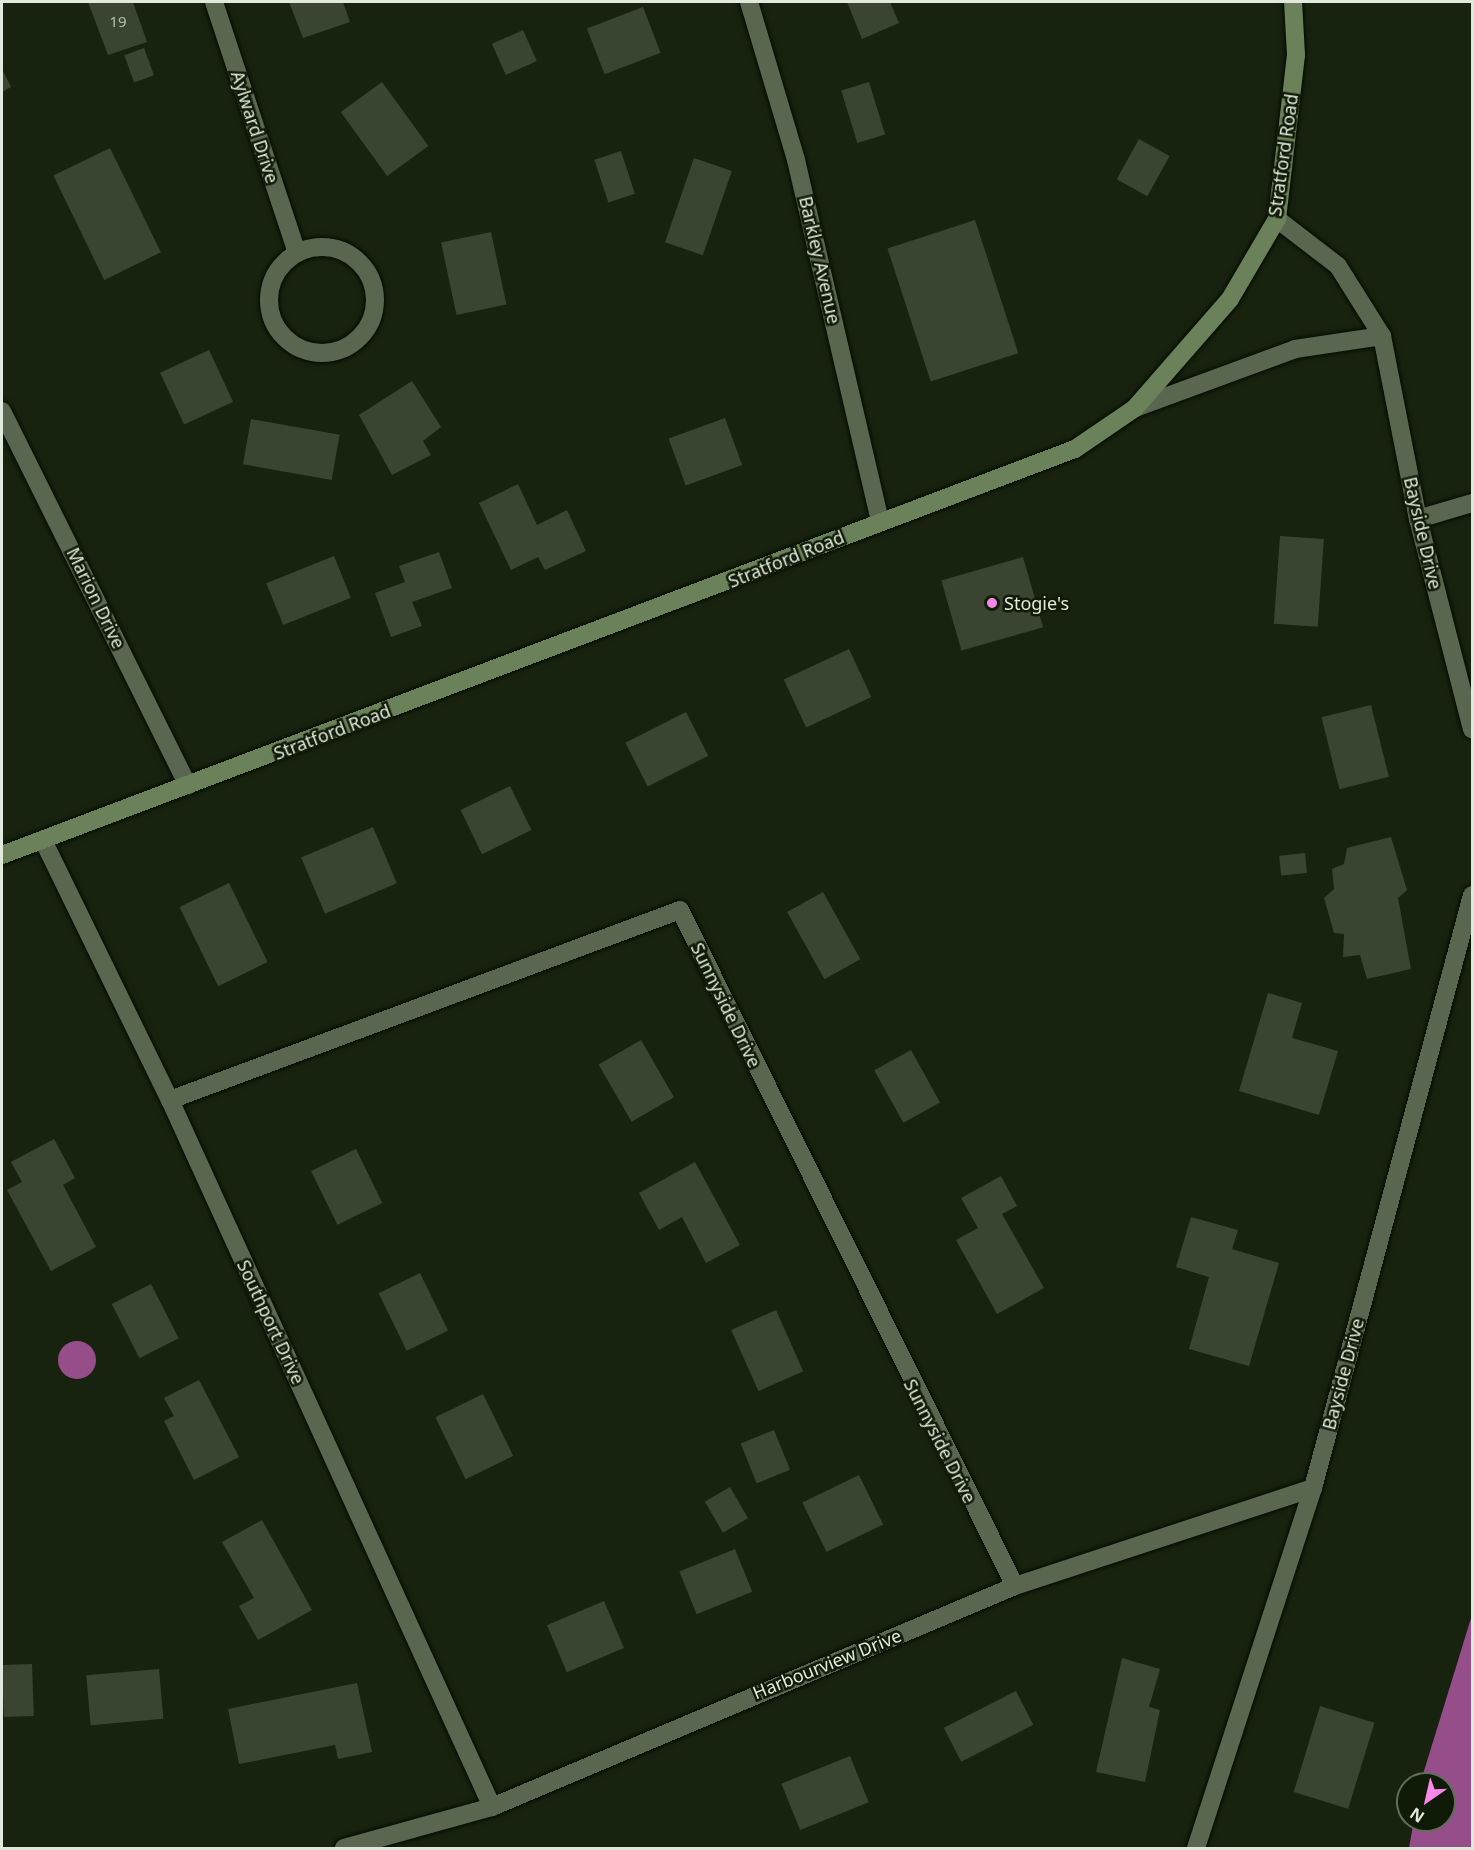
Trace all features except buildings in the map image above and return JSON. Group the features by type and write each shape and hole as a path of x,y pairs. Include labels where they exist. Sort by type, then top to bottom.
{"main road":[{"name":"Stratford Road","path":"2,855 1075,449 1135,408 1230,299 1277,219 1296,56 1293,2"}],"street":[{"name":"Aylward Drive","path":"214,2 297,253"},
{"name":"Barkley Avenue","path":"749,2 796,160 880,521"},
{"name":"Bayside Drive","path":"1277,219 1338,266 1382,336 1418,519 1473,729"},
{"path":"314,248 340,251 362,265 371,280 373,315 352,344 320,353 295,345 276,328 269,294 283,264 297,253 314,248"},
{"path":"1135,408 1295,349 1382,336"},
{"name":"Marion Drive","path":"2,411 188,785"},
{"path":"1418,519 1473,502"},
{"name":"Southport Drive","path":"43,840 170,1100 492,1807"},
{"name":"Bayside Drive","path":"1196,1848 1312,1488 1473,895"},
{"name":"Sunnyside Drive","path":"170,1100 680,910 1015,1586"},
{"name":"Harbourview Drive","path":"344,1848 492,1807 1015,1586 1312,1488"}],"shaded area":[{"path":"77,1341 91,1346 96,1360 91,1374 77,1379 63,1374 58,1360 63,1346"},
{"path":"1472,1615 1472,1848 1409,1848 1412,1832 1456,1832 1456,1772 1424,1772"}],"place":[{"name":"Stogie's","path":"992,603"}]}
